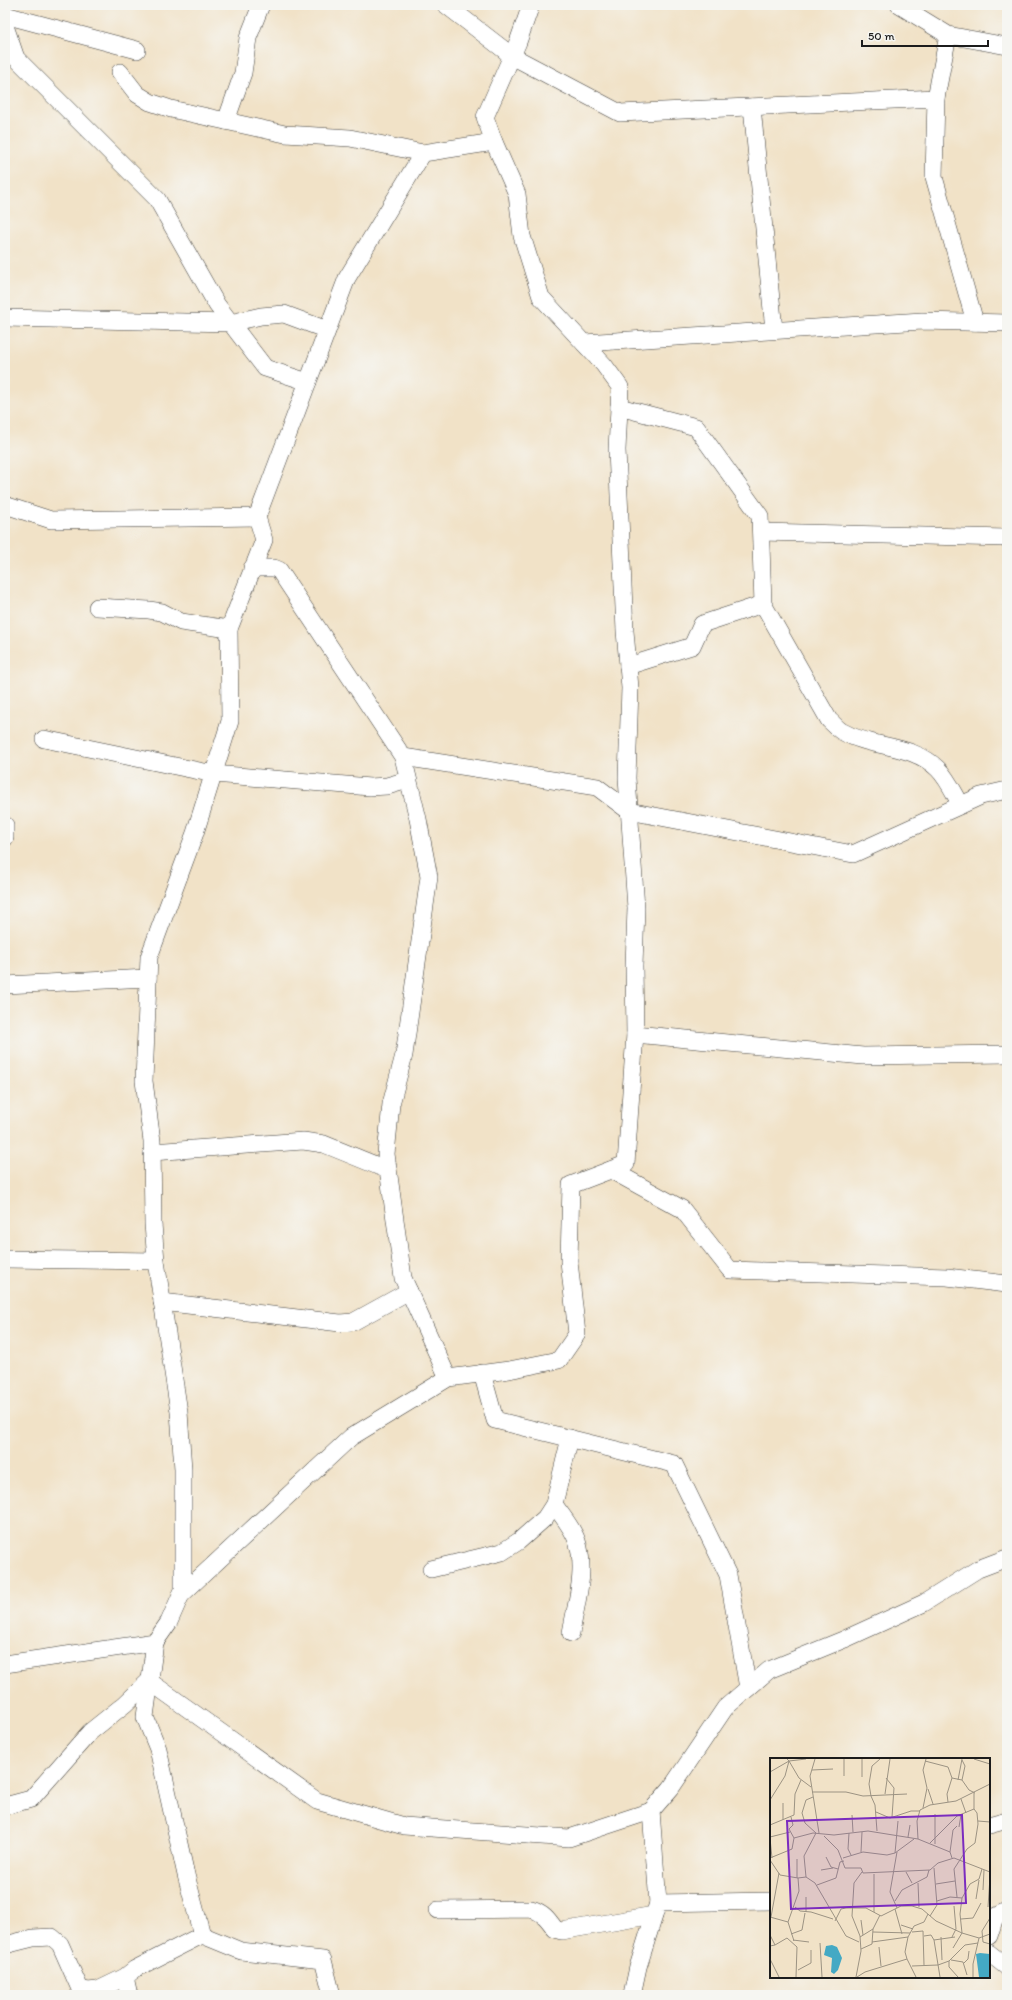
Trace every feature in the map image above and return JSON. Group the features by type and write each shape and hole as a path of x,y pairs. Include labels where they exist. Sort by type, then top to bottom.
{"street":[{"path":"226,121 242,73 248,38 261,5"},
{"path":"446,5 512,56 620,113 936,98"},
{"path":"181,1595 351,1437 448,1378 559,1360 577,1334 570,1261 571,1185 626,1164 634,1034 636,908 627,778 630,688 621,566 617,450 620,387 604,365 541,297 522,236 517,194 494,142 485,117 512,56 531,5"},
{"path":"899,5 948,35 1007,46"},
{"path":"5,15 137,50"},
{"path":"5,26 16,58 157,199 217,305 265,368 308,382"},
{"path":"948,35 936,98 934,177 975,322"},
{"path":"120,72 137,94 150,102 171,109 285,134 350,138 423,153 494,142"},
{"path":"752,107 774,330"},
{"path":"202,1935 186,1875 158,1749 145,1717 155,1642 169,1622 183,1590 183,1469 179,1412 156,1261 153,1224 152,1152 144,1081 149,957 195,833 230,721 229,629 264,540 257,517 347,278 423,153"},
{"path":"5,318 230,323 260,316 284,314 327,330"},
{"path":"584,343 922,321 1007,323"},
{"path":"619,407 696,427 760,516 763,604 829,720 843,732 909,751 922,758 936,768 945,777 961,805"},
{"path":"5,506 51,520 257,517"},
{"path":"761,532 1007,538"},
{"path":"252,568 274,568 279,570 403,758 429,878 404,1055 391,1104 386,1154 403,1278 448,1378"},
{"path":"628,666 692,646 702,624 763,604"},
{"path":"97,607 162,612 180,622 229,629"},
{"path":"44,739 214,774 370,787 387,786 408,780"},
{"path":"403,758 598,787 630,811 853,854 981,796 1007,790"},
{"path":"5,825 5,838"},
{"path":"5,985 148,978"},
{"path":"634,1034 863,1056 1007,1054"},
{"path":"152,1152 303,1141 324,1144 388,1170"},
{"path":"611,1170 682,1209 730,1270 946,1277 1007,1284"},
{"path":"5,1259 156,1261"},
{"path":"162,1302 340,1324 353,1322 409,1292"},
{"path":"482,1373 495,1420 674,1464 728,1575 748,1688"},
{"path":"431,1569 502,1552 545,1518 554,1504 570,1438"},
{"path":"554,1504 577,1539 581,1557 581,1578 571,1633"},
{"path":"149,1681 317,1801 404,1826 569,1838 651,1811 671,1788 725,1708 769,1670 844,1639 924,1602 978,1569 1007,1558"},
{"path":"5,1664 155,1642"},
{"path":"5,1806 31,1800 90,1732 125,1704 149,1681"},
{"path":"632,1995 638,1967 656,1908 651,1811"},
{"path":"990,1825 1007,1820"},
{"path":"438,1910 531,1909 539,1911 546,1917 555,1929 561,1931 656,1908 770,1901"},
{"path":"990,1933 995,1917 1007,1911"},
{"path":"5,1945 33,1938 52,1937 60,1944 80,1989 87,1993 98,1990 125,1977 135,1969 202,1935 241,1951 323,1960 332,1995"},
{"path":"990,1954 1007,1967"},
{"path":"125,1977 129,1995"}]}
